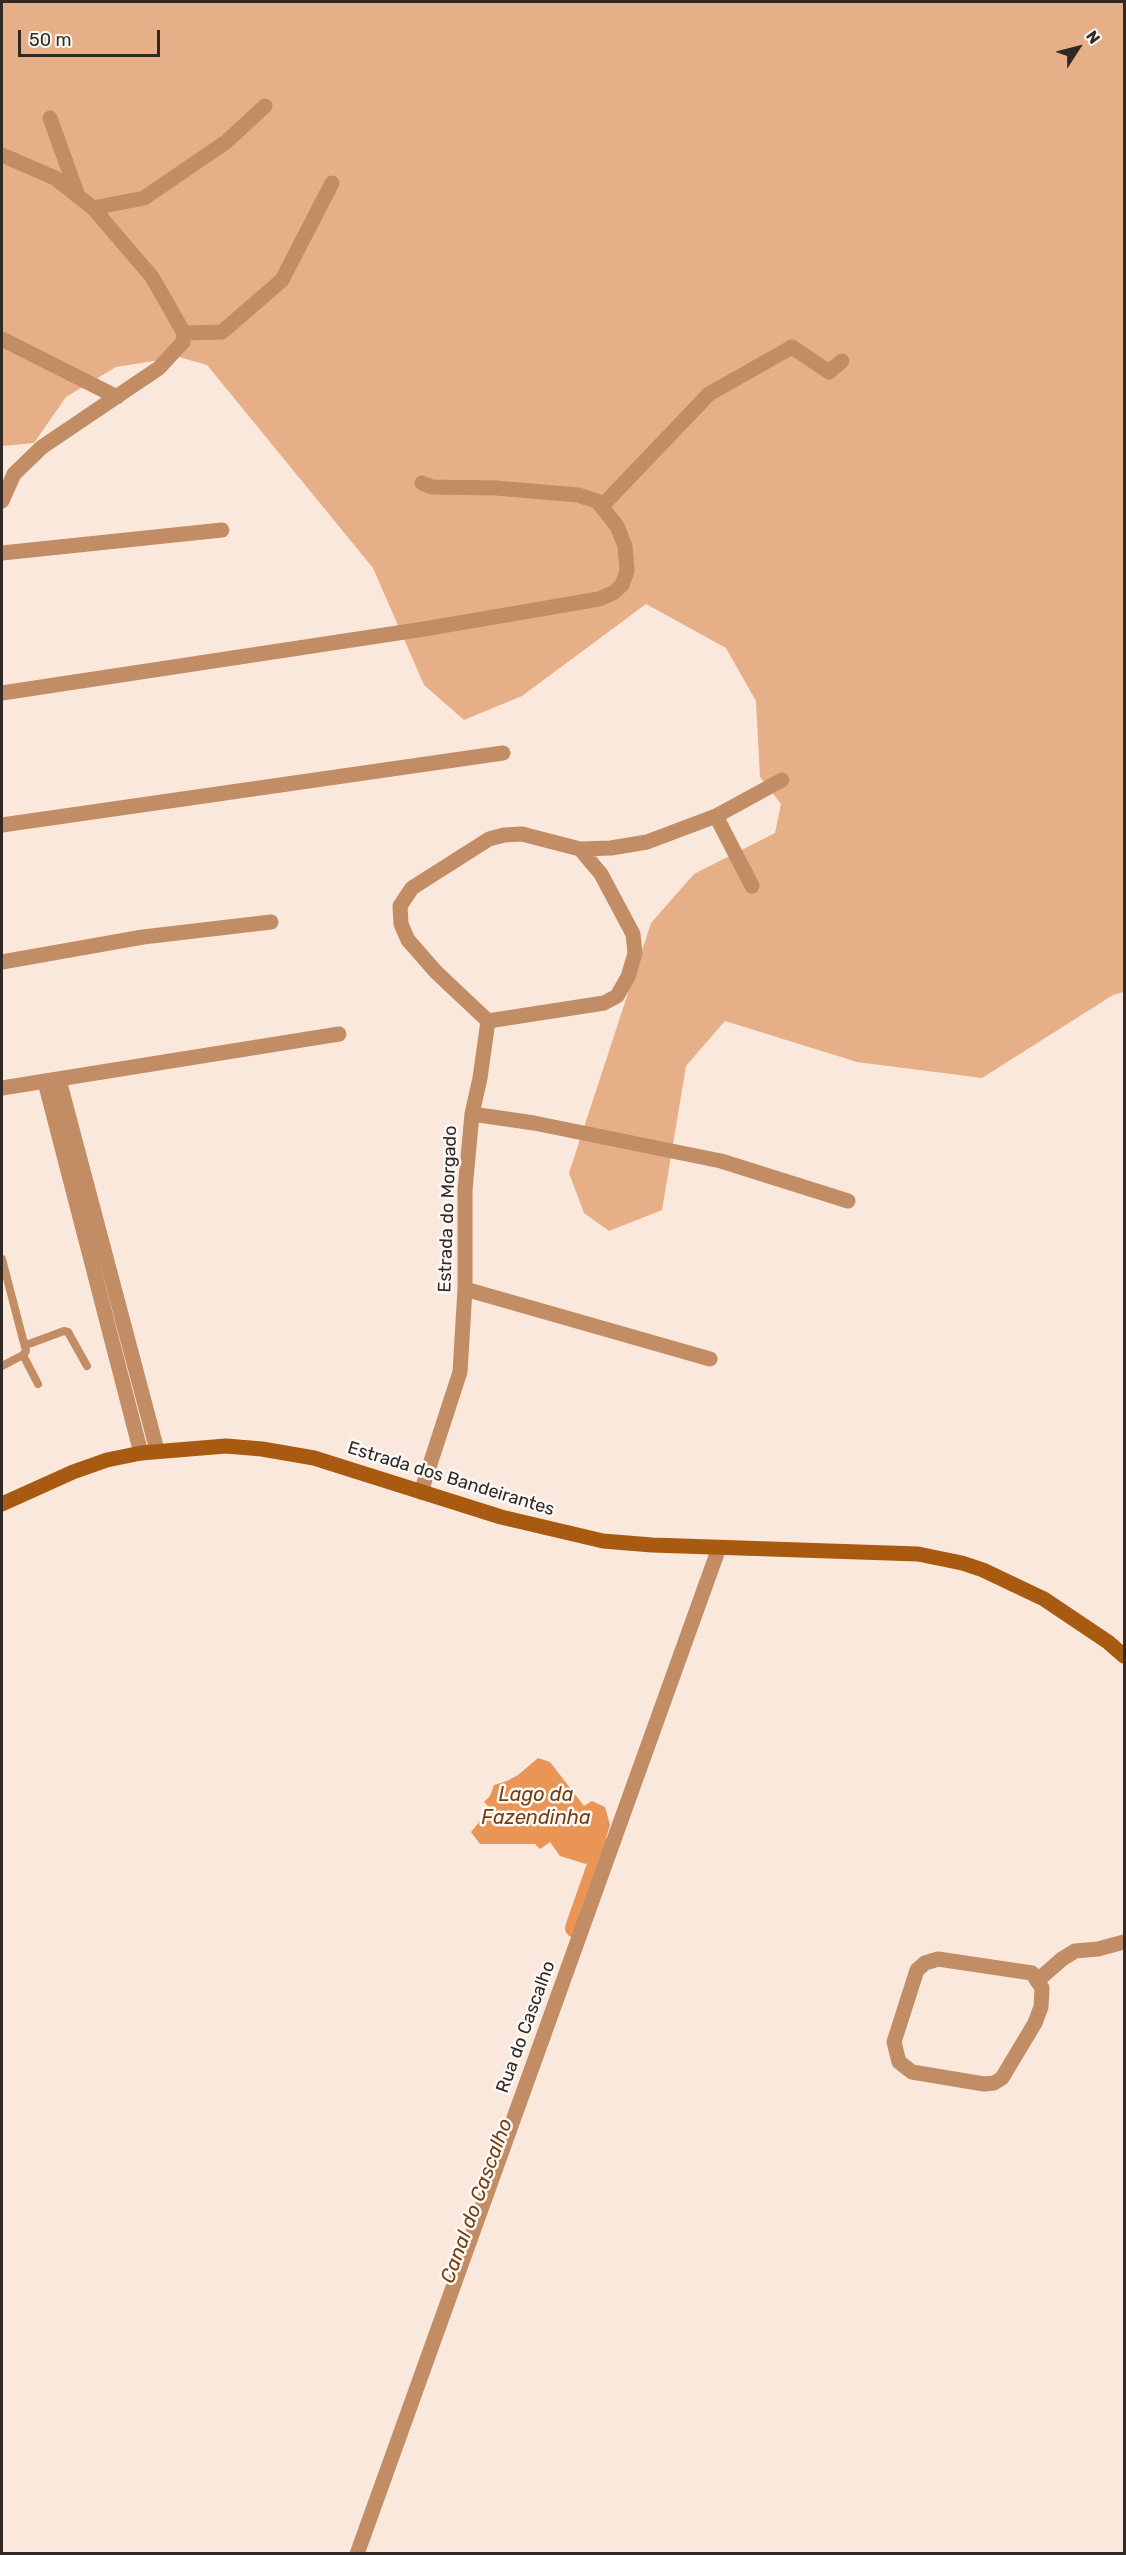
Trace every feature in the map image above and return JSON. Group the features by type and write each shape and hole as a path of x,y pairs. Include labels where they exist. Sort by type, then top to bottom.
{"main road":[{"name":"Estrada dos Bandeirantes","path":"2,1504 73,1472 141,1453 226,1446 262,1449 315,1458 501,1517 603,1541 719,1548 918,1554 962,1563 983,1570 1044,1599 1125,1656"}],"street":[{"path":"93,208 144,198 226,142 265,106"},
{"path":"50,118 78,196"},
{"path":"2,155 55,178 93,208 152,277 184,333 183,342 174,354 140,383 42,447 14,474 2,501"},
{"path":"184,333 222,332 282,280 332,183"},
{"path":"2,339 117,397"},
{"path":"602,506 709,394 792,347 830,372 842,361"},
{"path":"2,693 424,629 599,599 613,593 622,585 627,571 625,546 616,526 597,501 578,495 496,488 432,487 423,483"},
{"path":"2,553 222,530"},
{"path":"2,825 503,753"},
{"path":"580,849 601,874 633,934 635,953 628,977 617,996 604,1003 488,1021 436,972 408,940 401,924 400,906 412,888 474,848 504,835 522,834 580,849 611,848 647,842 716,816 782,780"},
{"path":"716,816 752,886"},
{"path":"2,962 143,937 271,922"},
{"name":"Estrada do Morgado","path":"421,1492 460,1372 465,1289 465,1190 472,1114 488,1021"},
{"path":"2,1088 339,1035"},
{"path":"52,1081 157,1450"},
{"path":"52,1081 141,1453"},
{"path":"472,1114 721,1161 848,1201"},
{"path":"465,1289 710,1359"},
{"name":"Rua do Cascalho","path":"357,2553 719,1548"},
{"path":"1037,1981 1075,1951 1098,1949 1125,1942"},
{"path":"938,1959 1032,1973 1037,1981 1042,1988 1041,2007 1035,2023 1002,2078 994,2083 984,2084 912,2072 899,2062 894,2042 917,1970 925,1963 938,1959"}],"lane":[{"path":"2,1259 26,1346 23,1355 2,1366"},
{"path":"26,1346 68,1332 87,1366"},
{"path":"23,1355 39,1384"}],"shaded area":[{"path":"2,2 1124,2 1124,992 1113,995 982,1078 857,1062 725,1021 686,1066 662,1210 609,1231 584,1213 569,1173 651,923 694,874 775,833 781,804 760,777 756,701 726,648 646,604 522,696 464,720 424,685 373,568 207,365 179,357 116,367 66,397 34,443 2,446"}],"water":[{"name":"Lago da Fazendinha","path":"538,1758 550,1762 584,1806 592,1801 605,1807 610,1825 603,1848 586,1864 560,1856 550,1842 540,1849 535,1844 480,1844 471,1832 480,1821 482,1812 489,1807 484,1802 490,1796 494,1785 518,1775"}],"waterway":[{"name":"Canal do Cascalho","path":"575,1928 603,1848"}]}
